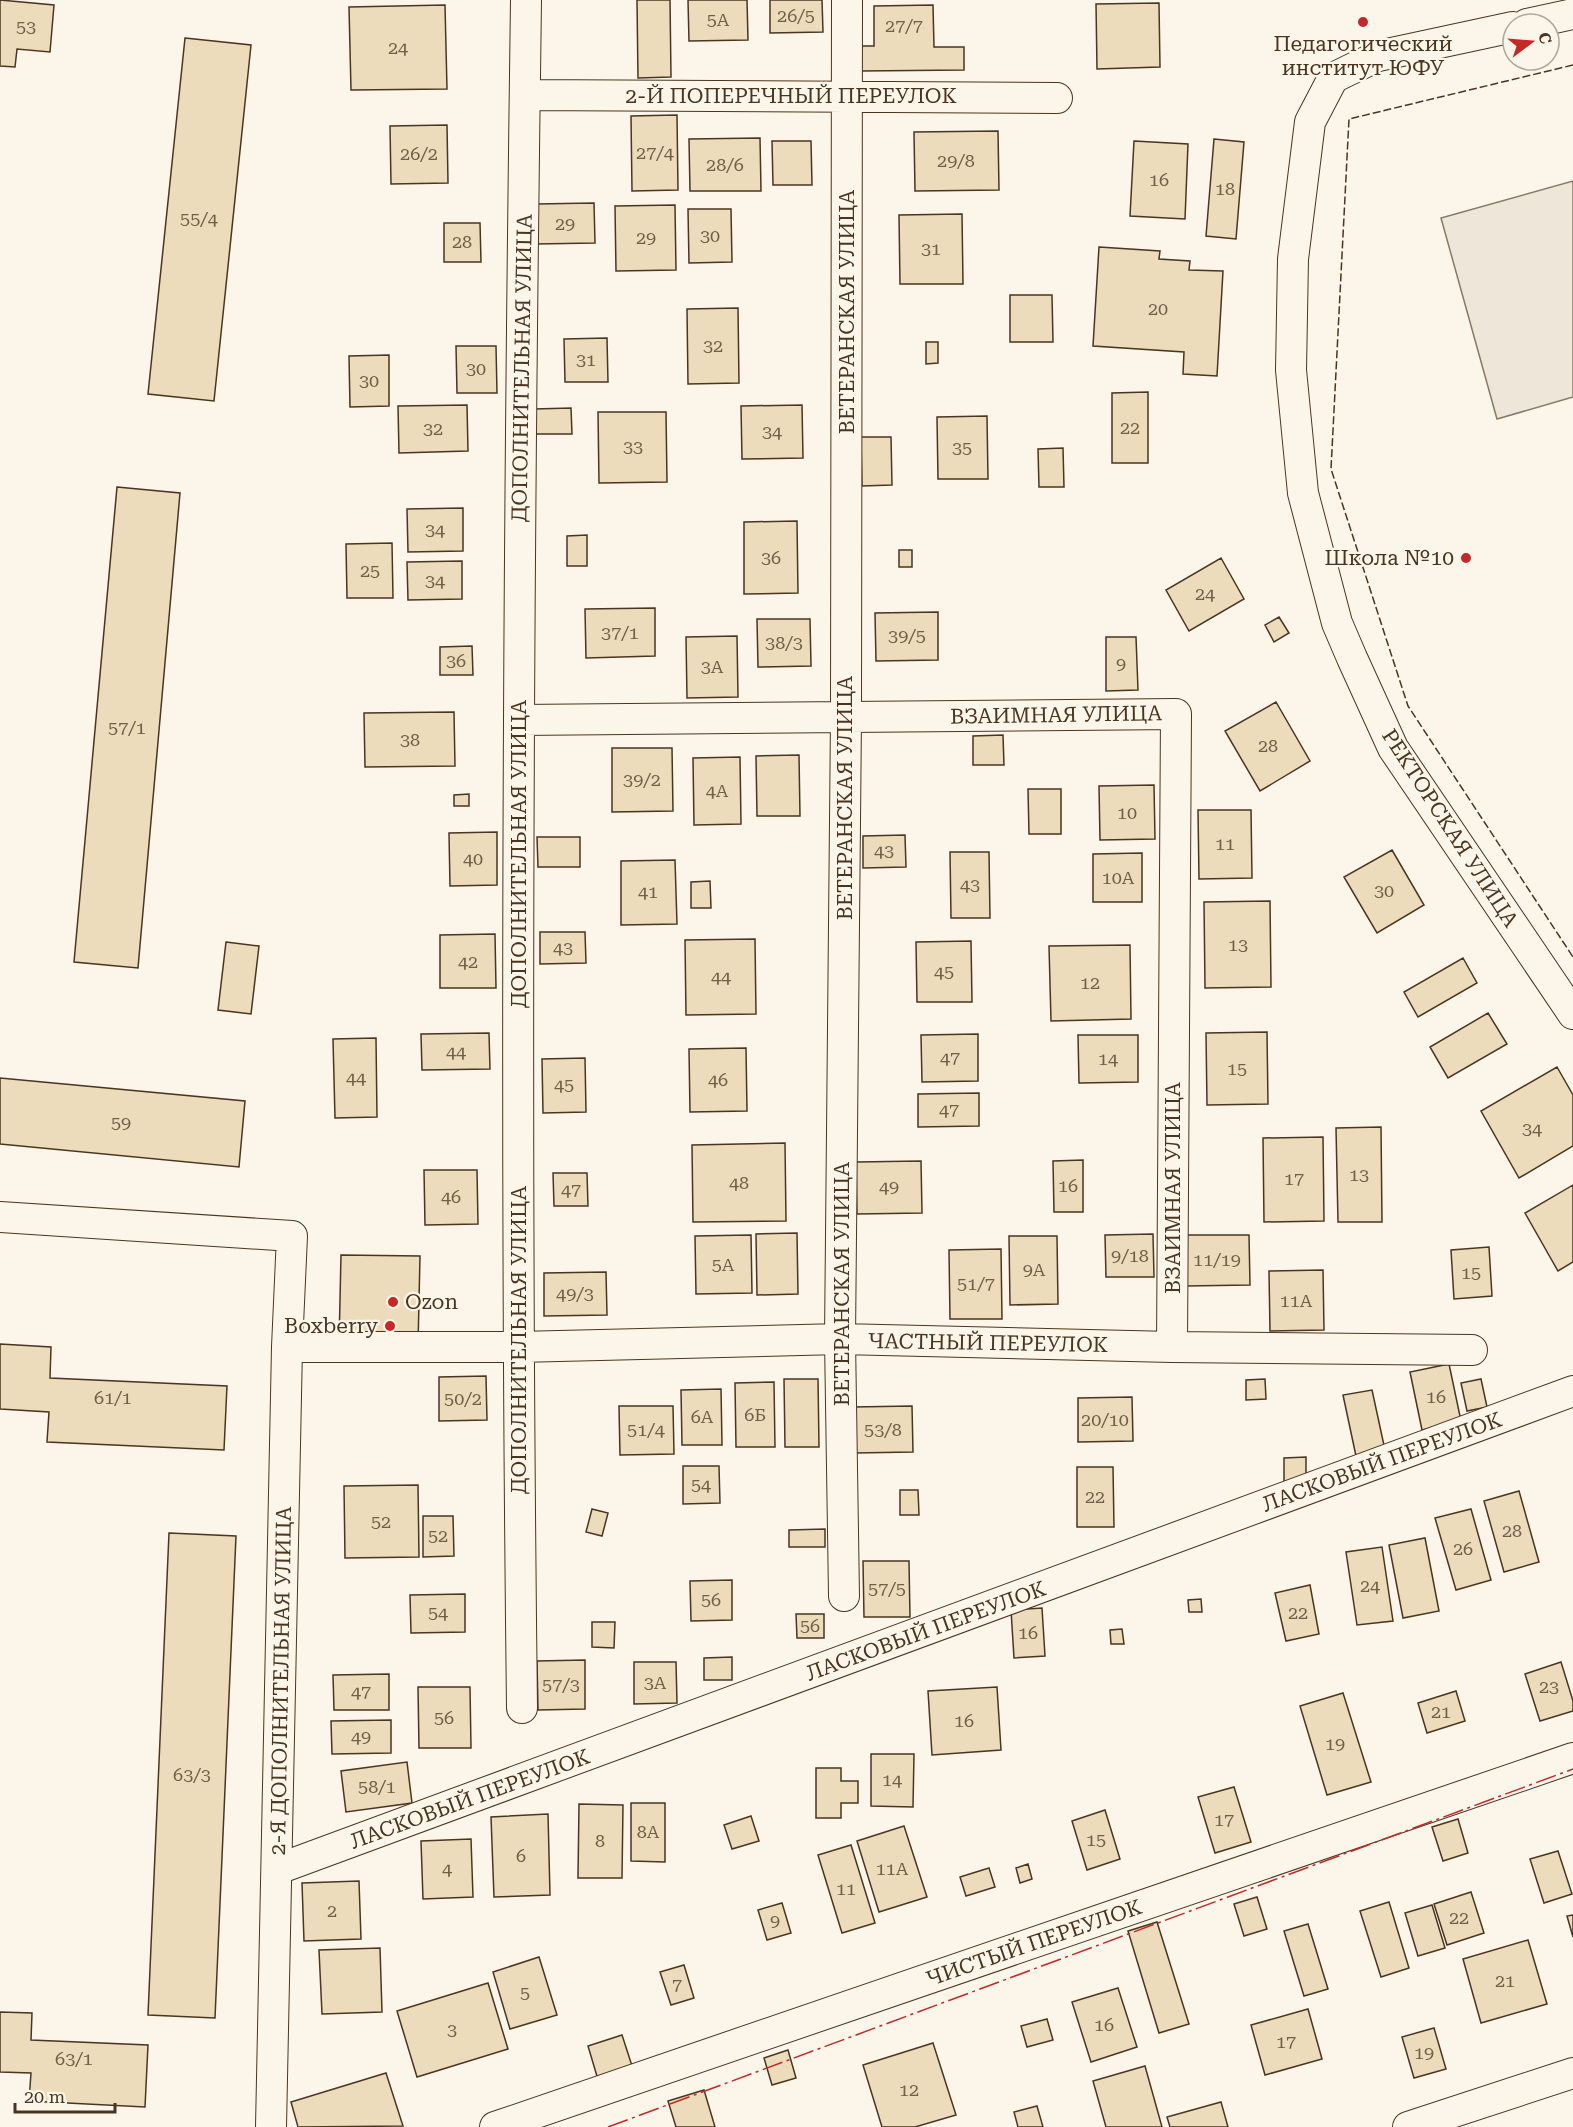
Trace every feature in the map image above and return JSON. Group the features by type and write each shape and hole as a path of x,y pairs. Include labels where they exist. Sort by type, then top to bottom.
{"street":[{"name":"ДОПОЛНИТЕЛЬНАЯ УЛИЦА","path":"522,1708 518,1347 519,720 526,0"},
{"name":"ВЕТЕРАНСКАЯ УЛИЦА","path":"844,1596 840,1339 846,717 847,0"},
{"name":"РЕКТОРСКАЯ УЛИЦА","path":"1501,30 1378,56 1333,78 1310,122 1293,259 1291,370 1303,493 1337,623 1352,658 1392,748 1573,1014"},
{"name":"2-Й ПОПЕРЕЧНЫЙ ПЕРЕУЛОК","path":"525,95 847,95 1057,98"},
{"name":"ВЗАИМНАЯ УЛИЦА","path":"519,720 1176,714 1172,1347"},
{"name":"2-Я ДОПОЛНИТЕЛЬНАЯ УЛИЦА","path":"0,1216 292,1236 287,1347 271,2127"},
{"name":"ЧАСТНЫЙ ПЕРЕУЛОК","path":"287,1347 518,1347 840,1339 1172,1347 1472,1350"},
{"name":"ЛАСКОВЫЙ ПЕРЕУЛОК","path":"278,1869 1573,1391"},
{"name":"ЧИСТЫЙ ПЕРЕУЛОК","path":"495,2127 1573,1758"},
{"path":"1408,2127 1573,2073"}],"shaded area":[{"path":"1573,181 1573,397 1497,419 1441,218"}],"building":[{"path":"0,0 54,5 50,52 17,49 15,67 0,66"},
{"path":"637,0 670,0 671,77 638,78"},
{"path":"688,0 747,0 748,40 689,41"},
{"path":"770,0 822,0 823,32 770,33"},
{"path":"1159,3 1160,67 1097,69 1096,4"},
{"path":"445,5 447,89 351,90 349,7"},
{"path":"933,5 934,47 964,47 964,70 860,71 859,46 874,46 874,6"},
{"path":"185,38 251,45 214,401 148,394"},
{"path":"677,115 678,190 632,191 631,116"},
{"path":"447,125 448,183 391,184 390,126"},
{"path":"998,131 999,190 915,191 914,132"},
{"path":"760,138 761,191 690,191 689,139"},
{"path":"1214,139 1244,142 1236,239 1206,236"},
{"path":"772,141 811,141 812,185 773,185"},
{"path":"1134,141 1188,144 1185,219 1130,216"},
{"path":"594,203 595,243 536,244 536,204"},
{"path":"675,205 676,270 616,271 615,206"},
{"path":"688,209 731,209 732,262 689,263"},
{"path":"962,214 963,284 900,284 899,215"},
{"path":"444,223 480,223 481,262 444,262"},
{"path":"1099,247 1160,251 1159,259 1190,261 1189,270 1223,271 1217,376 1183,374 1184,352 1093,346"},
{"path":"1010,295 1052,295 1053,342 1010,342"},
{"path":"738,308 739,383 688,384 687,309"},
{"path":"607,338 608,382 565,382 564,339"},
{"path":"926,342 938,342 938,363 926,364"},
{"path":"456,346 496,346 497,393 457,393"},
{"path":"389,355 389,406 350,407 349,356"},
{"path":"1148,392 1148,463 1112,463 1112,393"},
{"path":"467,405 468,451 399,453 398,406"},
{"path":"802,405 803,458 742,459 741,406"},
{"path":"571,408 572,434 534,434 534,409"},
{"path":"598,412 666,412 667,482 599,483"},
{"path":"987,416 988,479 938,479 937,417"},
{"path":"861,437 891,437 892,485 862,486"},
{"path":"1063,448 1064,487 1039,487 1038,449"},
{"path":"117,487 180,493 138,968 74,962"},
{"path":"463,508 463,551 408,552 407,509"},
{"path":"797,521 798,593 744,594 744,522"},
{"path":"587,535 587,566 567,566 567,536"},
{"path":"392,543 393,598 347,598 346,544"},
{"path":"899,550 912,550 912,567 899,567"},
{"path":"1221,558 1244,599 1189,631 1166,590"},
{"path":"462,561 462,599 408,600 407,562"},
{"path":"655,608 655,656 586,658 585,609"},
{"path":"938,612 938,660 876,661 875,613"},
{"path":"1279,617 1289,633 1274,642 1265,625"},
{"path":"757,619 810,619 811,666 758,667"},
{"path":"737,636 738,697 687,698 686,637"},
{"path":"1106,637 1136,637 1138,690 1106,691"},
{"path":"472,646 473,675 440,675 440,647"},
{"path":"1276,702 1310,761 1260,791 1225,731"},
{"path":"454,712 455,766 365,767 364,713"},
{"path":"1003,735 1004,765 973,765 973,736"},
{"path":"612,748 672,748 673,811 612,812"},
{"path":"799,755 800,816 757,816 756,756"},
{"path":"740,757 741,824 694,825 693,758"},
{"path":"1154,785 1155,839 1100,840 1099,786"},
{"path":"1028,789 1061,789 1061,834 1029,834"},
{"path":"469,794 469,806 454,806 454,795"},
{"path":"1198,810 1251,810 1252,878 1199,879"},
{"path":"497,832 497,885 450,886 449,833"},
{"path":"905,835 906,867 863,868 863,836"},
{"path":"537,837 580,837 580,867 538,867"},
{"path":"1392,850 1424,905 1377,933 1344,877"},
{"path":"950,852 989,852 990,918 951,918"},
{"path":"1142,853 1142,902 1093,902 1093,854"},
{"path":"675,860 677,924 621,925 621,861"},
{"path":"710,881 711,908 691,908 691,882"},
{"path":"1270,901 1271,987 1205,988 1204,902"},
{"path":"540,932 585,932 586,963 540,964"},
{"path":"495,934 496,988 440,988 440,935"},
{"path":"755,939 756,1014 686,1015 685,940"},
{"path":"971,941 972,1002 917,1002 916,942"},
{"path":"226,942 259,946 251,1014 218,1010"},
{"path":"1130,945 1131,1019 1051,1021 1049,946"},
{"path":"1463,958 1477,983 1418,1017 1404,992"},
{"path":"1488,1013 1507,1044 1448,1078 1430,1047"},
{"path":"1267,1032 1268,1104 1207,1105 1206,1033"},
{"path":"489,1033 490,1069 422,1070 421,1034"},
{"path":"978,1034 978,1081 922,1082 921,1035"},
{"path":"1078,1035 1138,1035 1138,1082 1079,1083"},
{"path":"376,1038 377,1117 335,1118 333,1039"},
{"path":"746,1048 747,1111 690,1112 689,1049"},
{"path":"585,1058 586,1112 543,1113 542,1059"},
{"path":"1557,1067 1573,1095 1573,1146 1519,1178 1481,1111"},
{"path":"0,1078 245,1101 239,1167 0,1144"},
{"path":"979,1093 979,1126 918,1127 918,1094"},
{"path":"1381,1127 1382,1222 1338,1222 1336,1128"},
{"path":"1323,1137 1324,1221 1264,1222 1263,1138"},
{"path":"785,1143 786,1221 693,1222 692,1145"},
{"path":"1083,1160 1083,1212 1054,1212 1053,1161"},
{"path":"921,1161 922,1213 857,1214 856,1162"},
{"path":"424,1170 477,1170 478,1224 425,1225"},
{"path":"553,1173 587,1173 588,1206 554,1206"},
{"path":"1573,1185 1573,1262 1558,1271 1525,1213"},
{"path":"797,1233 798,1294 757,1295 756,1234"},
{"path":"1153,1234 1154,1277 1106,1277 1105,1235"},
{"path":"751,1235 752,1293 696,1294 695,1236"},
{"path":"1185,1235 1249,1235 1250,1285 1185,1286"},
{"path":"1009,1236 1057,1236 1058,1304 1010,1305"},
{"path":"1489,1247 1492,1296 1454,1299 1451,1250"},
{"path":"1001,1249 1002,1319 950,1319 949,1250"},
{"path":"341,1255 420,1256 418,1346 339,1345"},
{"path":"1323,1270 1324,1330 1270,1331 1269,1271"},
{"path":"606,1272 607,1315 544,1316 544,1273"},
{"path":"0,1344 51,1347 50,1378 227,1386 224,1450 47,1442 49,1412 0,1409"},
{"path":"1449,1364 1461,1421 1422,1430 1410,1372"},
{"path":"486,1376 487,1420 439,1421 439,1377"},
{"path":"784,1379 818,1379 819,1447 785,1447"},
{"path":"1265,1379 1266,1399 1246,1400 1246,1380"},
{"path":"1481,1379 1487,1407 1467,1411 1461,1383"},
{"path":"774,1382 775,1447 736,1447 735,1383"},
{"path":"721,1389 722,1445 682,1445 681,1390"},
{"path":"1372,1390 1385,1450 1356,1456 1343,1395"},
{"path":"1132,1397 1133,1441 1078,1442 1078,1398"},
{"path":"619,1406 673,1406 674,1454 620,1455"},
{"path":"912,1406 913,1452 854,1453 853,1407"},
{"path":"1306,1457 1306,1485 1284,1485 1284,1458"},
{"path":"683,1466 719,1466 720,1503 683,1504"},
{"path":"1077,1467 1113,1467 1114,1527 1077,1527"},
{"path":"418,1485 419,1557 345,1558 344,1486"},
{"path":"900,1490 918,1490 919,1515 900,1515"},
{"path":"1519,1491 1539,1562 1504,1572 1484,1501"},
{"path":"592,1509 608,1513 602,1536 586,1532"},
{"path":"1471,1509 1491,1580 1456,1590 1435,1518"},
{"path":"423,1516 453,1516 454,1556 423,1557"},
{"path":"825,1529 825,1547 789,1547 789,1530"},
{"path":"169,1533 236,1536 215,2018 148,2015"},
{"path":"1425,1538 1439,1611 1403,1618 1389,1545"},
{"path":"1382,1547 1393,1621 1357,1625 1346,1552"},
{"path":"863,1561 909,1561 910,1617 864,1617"},
{"path":"732,1580 732,1620 691,1621 690,1581"},
{"path":"1310,1585 1319,1634 1286,1641 1275,1593"},
{"path":"465,1594 465,1632 411,1633 410,1595"},
{"path":"1201,1599 1202,1612 1189,1612 1188,1600"},
{"path":"1042,1608 1045,1656 1014,1658 1011,1610"},
{"path":"796,1614 824,1614 824,1638 797,1638"},
{"path":"592,1622 615,1622 614,1648 592,1647"},
{"path":"1122,1629 1124,1644 1111,1644 1110,1630"},
{"path":"732,1657 732,1680 704,1680 704,1658"},
{"path":"585,1660 585,1709 538,1710 537,1661"},
{"path":"634,1662 676,1662 677,1703 634,1704"},
{"path":"1561,1662 1573,1701 1573,1711 1540,1721 1525,1674"},
{"path":"389,1674 389,1710 334,1710 333,1675"},
{"path":"418,1687 470,1687 471,1748 419,1748"},
{"path":"997,1687 1001,1750 932,1755 928,1691"},
{"path":"1456,1691 1465,1721 1427,1733 1418,1703"},
{"path":"1343,1693 1371,1782 1327,1795 1300,1706"},
{"path":"391,1720 391,1753 332,1754 331,1721"},
{"path":"871,1754 914,1754 913,1807 871,1806"},
{"path":"407,1762 412,1803 346,1812 341,1771"},
{"path":"816,1768 841,1768 841,1781 858,1781 858,1803 841,1803 841,1818 816,1818"},
{"path":"1234,1787 1251,1842 1215,1853 1198,1797"},
{"path":"631,1803 665,1803 665,1862 631,1861"},
{"path":"579,1804 623,1805 622,1878 578,1878"},
{"path":"1105,1810 1120,1859 1087,1870 1072,1821"},
{"path":"548,1814 550,1895 494,1897 491,1817"},
{"path":"751,1816 759,1841 732,1849 724,1825"},
{"path":"1458,1819 1468,1853 1443,1861 1432,1827"},
{"path":"904,1826 927,1897 879,1912 857,1841"},
{"path":"471,1839 473,1897 423,1899 421,1841"},
{"path":"851,1845 875,1923 842,1933 818,1855"},
{"path":"1558,1851 1572,1894 1544,1903 1530,1859"},
{"path":"1028,1864 1032,1879 1020,1883 1016,1868"},
{"path":"989,1868 995,1887 966,1896 960,1877"},
{"path":"359,1881 361,1939 304,1941 302,1883"},
{"path":"1471,1892 1484,1933 1447,1945 1434,1904"},
{"path":"1257,1897 1267,1929 1244,1936 1234,1904"},
{"path":"1389,1902 1409,1968 1381,1977 1360,1911"},
{"path":"782,1903 791,1933 767,1940 758,1910"},
{"path":"1432,1905 1445,1948 1418,1956 1405,1913"},
{"path":"1573,1915 1573,1937 1567,1916"},
{"path":"1157,1922 1189,2024 1159,2033 1128,1931"},
{"path":"1308,1924 1328,1989 1304,1996 1284,1931"},
{"path":"1528,1940 1547,2004 1481,2023 1463,1959"},
{"path":"380,1948 382,2012 322,2014 319,1950"},
{"path":"539,1957 557,2015 510,2029 493,1972"},
{"path":"684,1965 694,1998 671,2005 660,1972"},
{"path":"488,1983 508,2049 417,2077 397,2011"},
{"path":"1118,1988 1137,2047 1091,2062 1072,2002"},
{"path":"1308,2009 1322,2059 1265,2075 1251,2025"},
{"path":"0,2012 32,2013 31,2040 148,2045 145,2107 29,2101 31,2073 0,2072"},
{"path":"1047,2019 1053,2040 1027,2047 1021,2026"},
{"path":"1434,2028 1446,2069 1414,2078 1402,2037"},
{"path":"622,2035 634,2072 599,2083 588,2046"},
{"path":"933,2043 956,2115 915,2127 882,2127 863,2065"},
{"path":"788,2050 796,2078 772,2085 764,2058"},
{"path":"1145,2066 1162,2127 1106,2127 1093,2081"},
{"path":"386,2073 403,2126 298,2127 291,2102"},
{"path":"704,2090 715,2127 676,2127 668,2101"},
{"path":"1221,2102 1228,2127 1170,2127 1167,2117"},
{"path":"1037,2106 1043,2127 1018,2127 1014,2112"}],"fence":[{"path":"1573,65 1349,119 1331,469 1408,706 1573,957"}],"power":[{"path":"608,2127 1573,1769"}],"place":[{"name":"Педагогический институт ЮФУ","path":"1363,22"},
{"name":"Школа №10","path":"1466,558"},
{"name":"Ozon","path":"393,1302"},
{"name":"Boxberry","path":"390,1326"}]}
